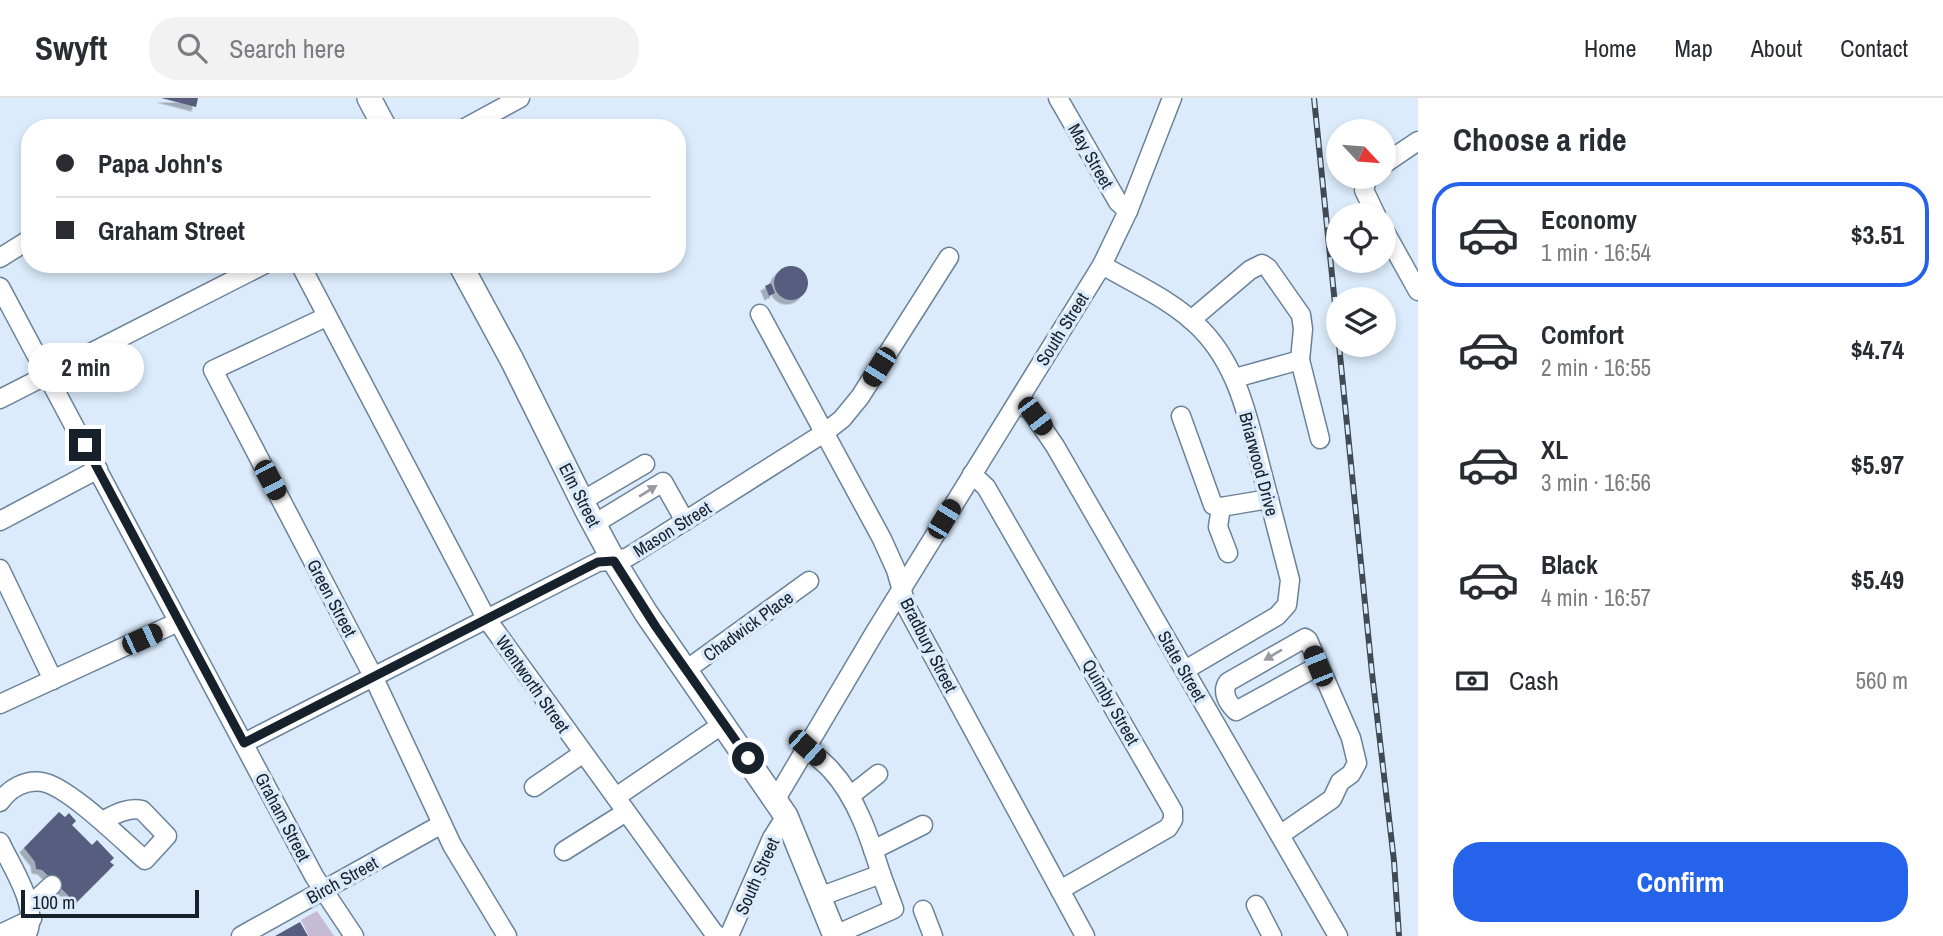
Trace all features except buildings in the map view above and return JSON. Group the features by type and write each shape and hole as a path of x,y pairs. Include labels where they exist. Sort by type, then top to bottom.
{"main road":[{"path":"369,98 380,119"},
{"name":"Elm Street","path":"465,273 614,561 781,807 835,936"}],"street":[{"path":"482,119 520,98"},
{"name":"May Street","path":"1058,98 1118,202 1128,211"},
{"name":"South Street","path":"729,936 772,838 781,807 807,748 901,590 1102,265 1128,211 1172,98"},
{"path":"1396,156 1418,141"},
{"path":"0,258 21,245"},
{"path":"1396,252 1418,291"},
{"name":"Mason Street","path":"244,743 598,562 628,557 824,433 855,404 949,257"},
{"path":"1191,320 1250,270 1262,264 1268,268 1301,314 1303,330 1300,359 1320,439"},
{"name":"Briarwood Drive","path":"1102,265 1191,320 1222,354 1244,404 1290,580 1287,605 1277,616 1261,628 1185,670"},
{"path":"0,399 247,273"},
{"name":"Wentworth Street","path":"304,273 486,618 582,754 718,936"},
{"name":"Graham Street","path":"0,287 323,891 354,936"},
{"name":"Bradbury Street","path":"760,314 882,539 896,570 908,608 933,657 1084,936"},
{"name":"Green Street","path":"326,317 213,370 373,676 442,824 464,866 508,936"},
{"path":"1234,378 1300,359"},
{"name":"State Street","path":"1018,402 1031,411 1044,428 1338,936"},
{"path":"1181,416 1213,505 1221,508 1269,499"},
{"path":"582,501 645,464"},
{"path":"0,521 98,469"},
{"name":"Quimby Street","path":"972,474 986,487 1173,811 1173,820 1168,828 1060,890"},
{"path":"594,524 663,482 685,521"},
{"path":"1221,508 1218,527 1228,553"},
{"path":"0,569 53,680"},
{"name":"Chadwick Place","path":"686,670 810,581"},
{"path":"0,704 178,622"},
{"path":"1280,835 1332,799 1340,782 1351,774 1357,763 1350,738 1308,640 1300,638 1228,682 1224,691 1236,711 1318,666"},
{"path":"1213,718 1231,706"},
{"path":"564,851 723,724"},
{"path":"807,748 832,771 850,796 873,849 894,909 835,936"},
{"path":"534,787 582,754"},
{"path":"850,796 878,774"},
{"path":"0,802 20,785 42,782 53,786 102,821"},
{"name":"Birch Street","path":"241,936 442,824"},
{"path":"873,849 923,825"},
{"path":"0,842 29,920"},
{"path":"819,897 881,874"},
{"path":"0,934 29,920 52,885"},
{"path":"1256,905 1272,936"},
{"path":"923,910 933,936"}],"shaded area":[{"path":"317,911 334,936 309,936 301,920"}],"railway":[{"path":"1314,98 1333,287"},
{"path":"1340,357 1394,861 1399,936"}],"route":[{"path":"85,445 244,743 598,562 614,561 656,627 748,758"}]}
